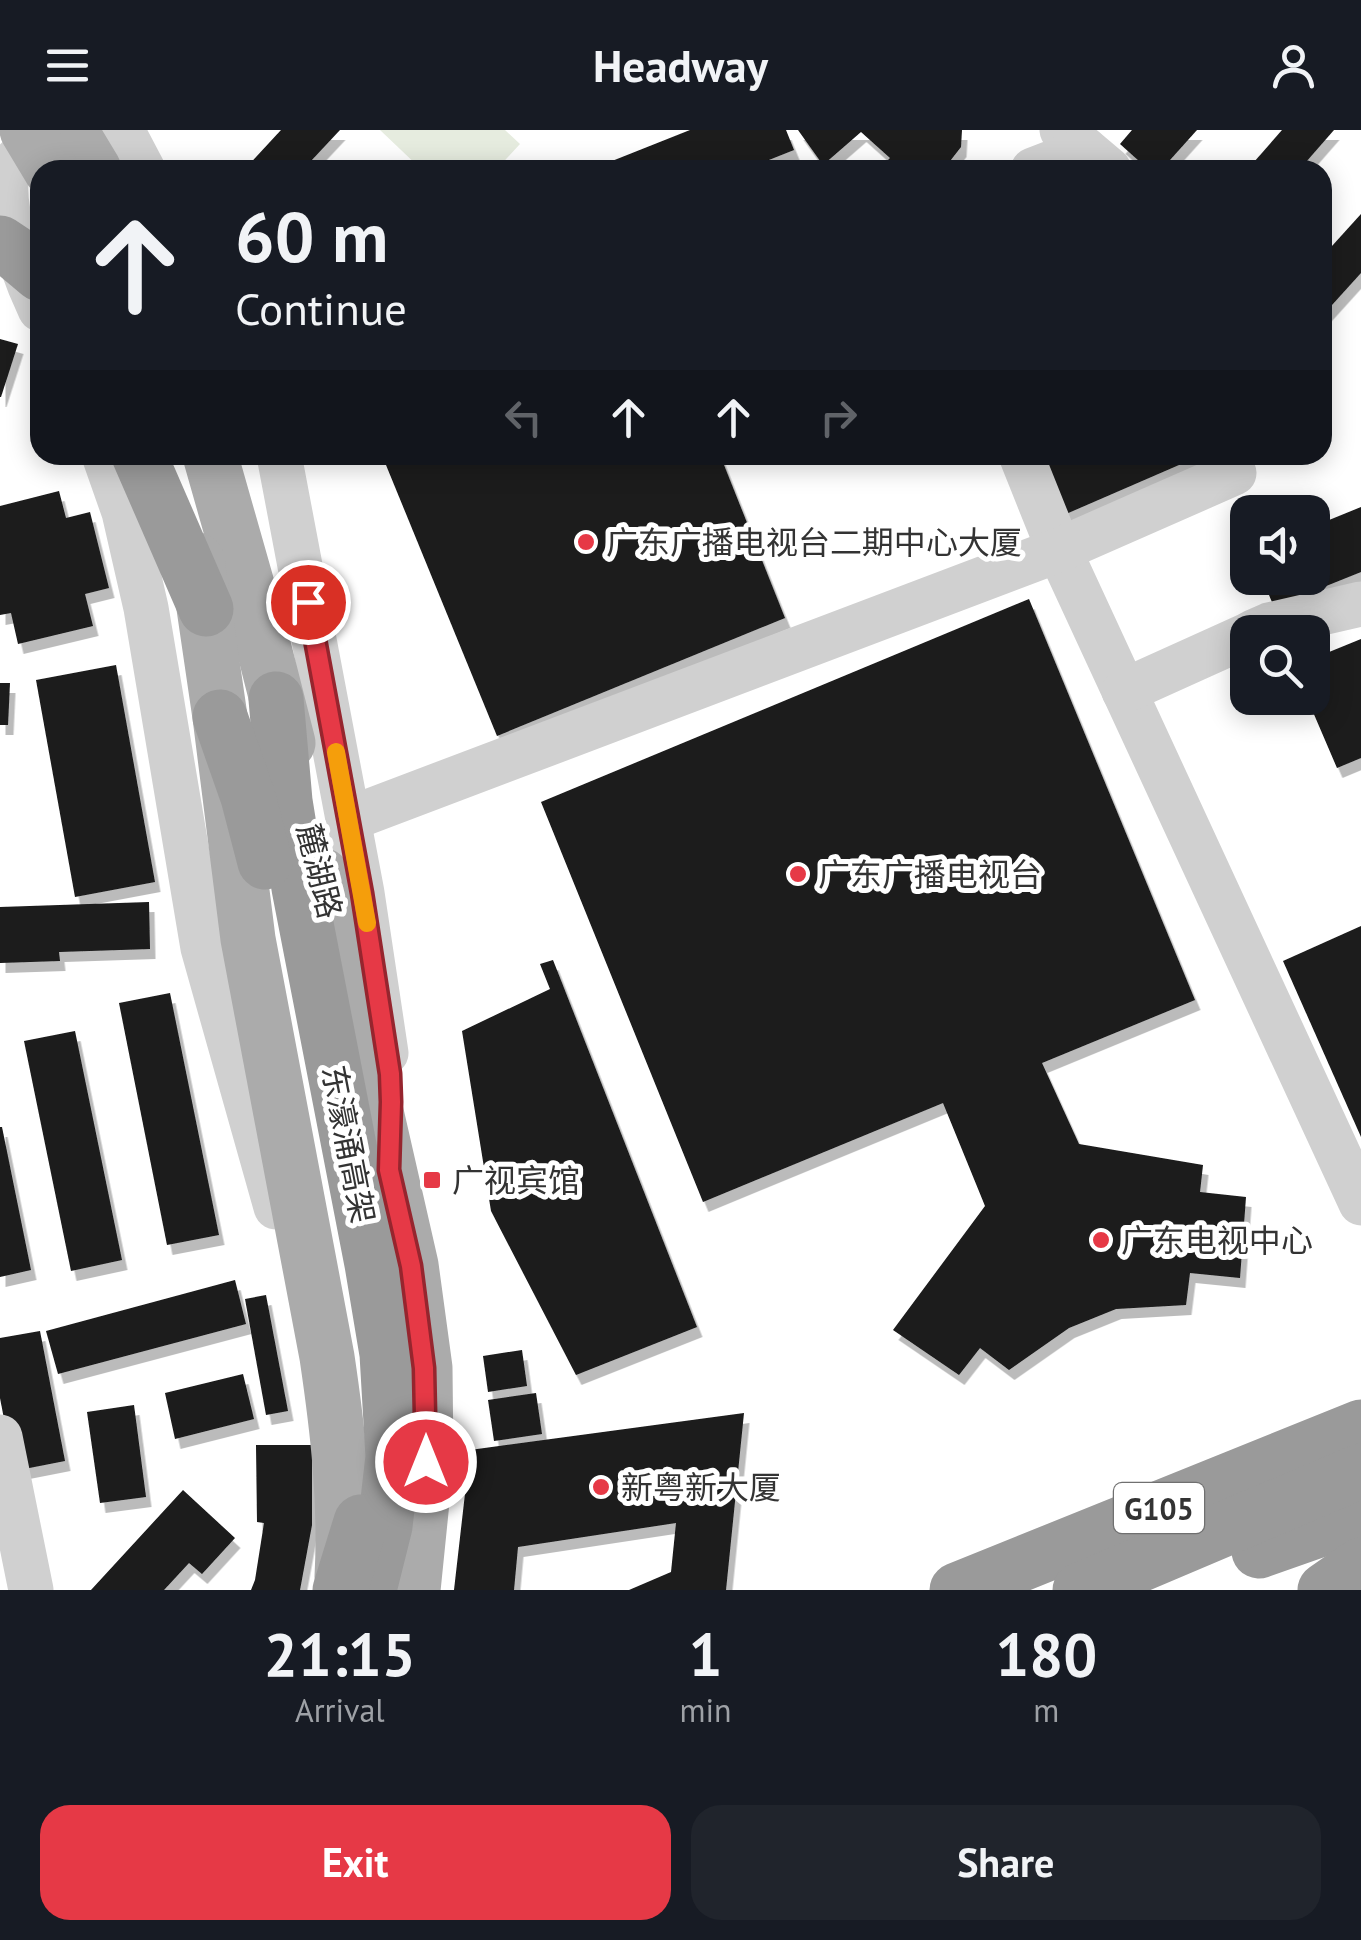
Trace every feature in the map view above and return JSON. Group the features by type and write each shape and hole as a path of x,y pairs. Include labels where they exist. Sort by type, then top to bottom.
{"highway":[{"path":"0,243 30,265"},
{"path":"142,465 206,610"},
{"name":"东濠涌高架","path":"276,699 285,801 359,1266 359,1339 368,1418 366,1469 361,1522 342,1590"},
{"name":"东濠涌高架","path":"220,717 248,796 359,1266 387,1354 393,1457 385,1526 369,1590"},
{"name":"G105","path":"958,1590 1361,1427"},
{"path":"1282,1504 1361,1448"},
{"path":"1080,1590 1361,1472"},
{"path":"1169,1590 1266,1548 1361,1515"},
{"path":"1254,1590 1319,1563 1361,1540"},
{"path":"1325,1590 1361,1565"}],"main road":[{"path":"26,130 45,160"},
{"path":"70,130 88,160"},
{"path":"178,465 206,610 248,939 337,1424 344,1528 342,1590"},
{"name":"麓湖路","path":"213,465 317,853 411,1266 424,1368 426,1462 413,1590"}],"street":[{"path":"30,287 6,233 2,200 7,173 26,150 55,130"},
{"path":"122,130 138,160"},
{"path":"1059,160 1085,150"},
{"path":"108,465 124,512 146,608 203,948 337,1424"},
{"path":"284,465 362,893 390,1074 389,1170"},
{"path":"1025,465 1059,550 1361,1204"},
{"path":"348,819 1059,550 1234,473"},
{"path":"1313,615 1361,604"},
{"path":"1124,691 1230,643"},
{"path":"0,1437 31,1590"}],"shaded area":[{"path":"380,130 505,130 520,144 505,160 412,160"}],"building":[{"path":"281,130 340,130 312,160 253,160"},
{"path":"690,130 786,130 794,150 769,160 615,160"},
{"path":"798,130 962,130 961,147 951,160 888,160 861,132 829,160 819,160"},
{"path":"1132,130 1197,130 1170,160 1138,160 1120,144"},
{"path":"1282,130 1334,130 1308,160 1256,160"},
{"path":"1361,214 1361,273 1332,305 1332,246"},
{"path":"0,339 18,344 1,397 0,397"},
{"name":"广东广播电视台二期中心大厦","path":"386,465 724,465 785,618 497,736"},
{"path":"1045,465 1179,465 1066,514"},
{"path":"59,491 66,518 90,512 109,588 85,594 93,626 18,644 11,613 0,615 0,506"},
{"path":"1361,507 1361,572 1330,584 1330,520"},
{"path":"1269,595 1304,595 1274,607"},
{"path":"1029,599 1195,1000 1042,1063 1079,1144 1203,1165 1200,1192 1246,1197 1240,1278 1190,1273 1186,1305 1116,1309 1069,1328 1009,1370 980,1348 959,1375 893,1330 985,1206 943,1103 703,1202 541,802"},
{"path":"1361,639 1361,758 1337,768 1314,715 1330,715 1330,652"},
{"path":"116,665 155,882 75,897 36,680"},
{"path":"0,683 10,683 8,725 0,725"},
{"path":"149,902 150,949 59,952 60,961 0,963 0,907"},
{"path":"1361,926 1361,1137 1283,961"},
{"path":"553,960 697,1327 576,1375 491,1211 462,1031 550,989 540,964"},
{"path":"170,993 219,1235 167,1245 119,1003"},
{"path":"75,1031 122,1260 71,1271 24,1041"},
{"path":"0,1127 31,1270 0,1277"},
{"path":"235,1280 246,1324 58,1374 46,1331"},
{"path":"266,1295 288,1411 266,1415 245,1299"},
{"path":"40,1331 65,1461 14,1471 0,1398 0,1338"},
{"path":"522,1350 527,1386 488,1392 483,1356"},
{"path":"243,1374 254,1419 175,1439 165,1393"},
{"path":"536,1393 542,1434 494,1441 488,1400"},
{"path":"134,1405 146,1497 100,1503 87,1412"},
{"name":"新粤新大厦","path":"744,1413 726,1590 629,1590 671,1572 676,1523 518,1547 514,1590 454,1590 470,1450"},
{"path":"256,1445 312,1445 312,1525 300,1590 251,1590 264,1523 257,1522"},
{"path":"183,1490 235,1538 202,1574 189,1563 164,1590 91,1590"}],"slow traffic":[{"path":"336,752 367,923"}],"place":[{"name":"广东广播电视台二期中心大厦","path":"586,542"},
{"name":"广东广播电视台","path":"798,874"},
{"name":"广视宾馆","path":"432,1180"},
{"name":"广东电视中心","path":"1101,1240"},
{"name":"新粤新大厦","path":"601,1487"}],"route":[{"path":"308,602 362,893 390,1074 389,1170 411,1266 424,1368 426,1462"}]}
